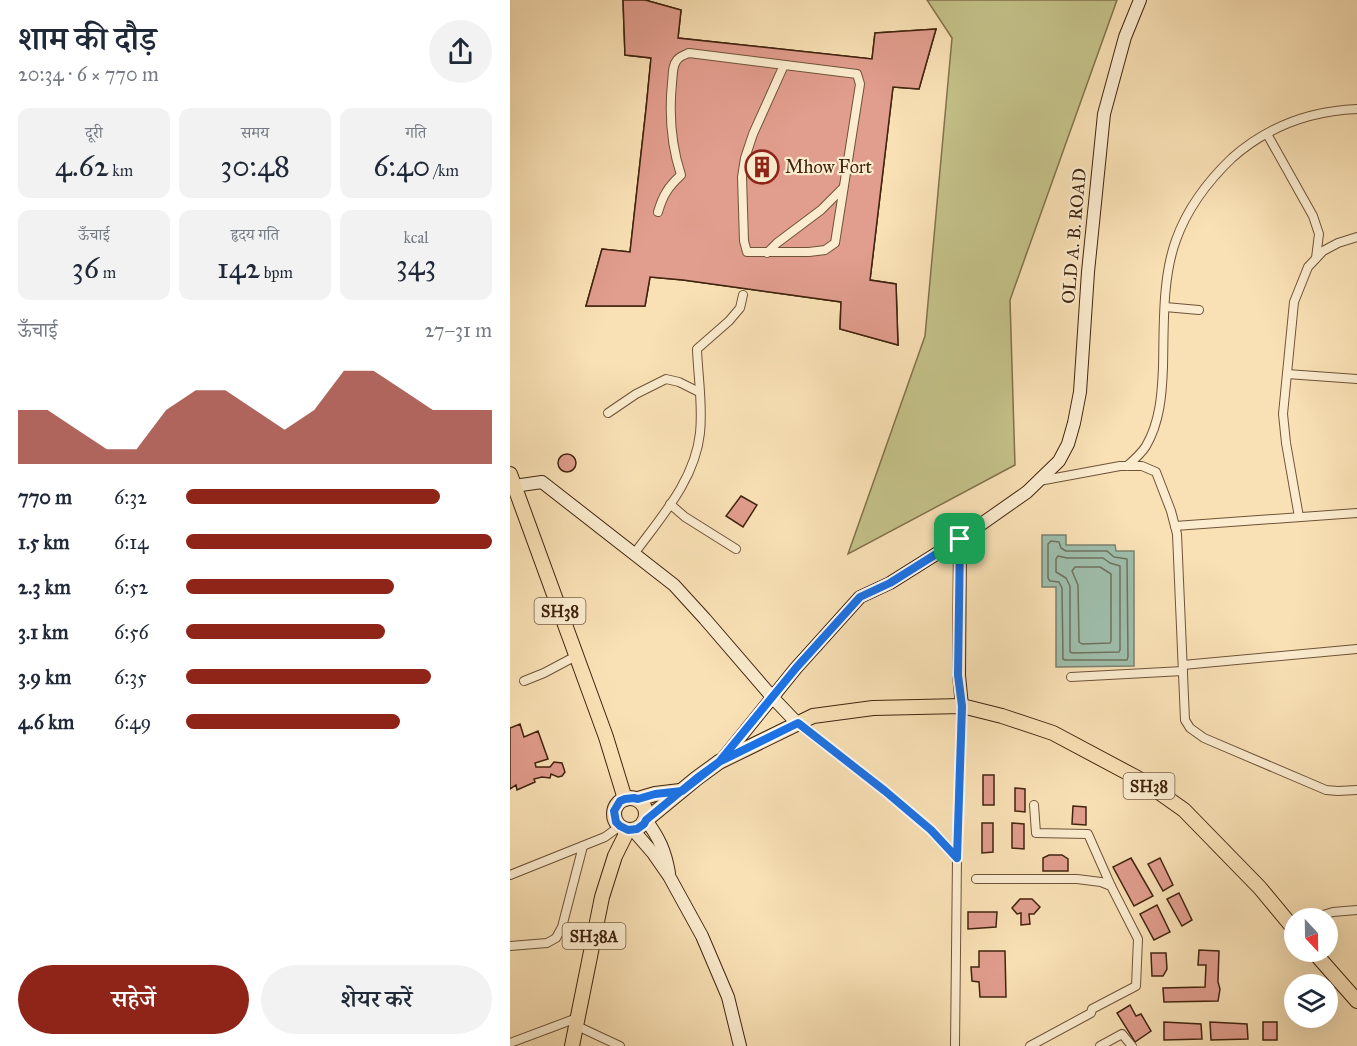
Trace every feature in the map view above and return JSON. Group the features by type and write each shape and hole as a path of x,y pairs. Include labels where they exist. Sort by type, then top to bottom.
{"main road":[{"name":"OLD A. B. ROAD","path":"719,762 796,668 860,597 890,583 960,539 1028,492 1059,461 1068,444 1080,392 1088,272 1104,114 1125,37 1140,0"},
{"path":"511,482 542,482 674,585 773,698 798,723"},
{"name":"SH38","path":"511,482 606,737 631,799 645,806 646,820"},
{"path":"960,539 958,675 962,706"},
{"name":"SH38","path":"627,829 641,827 646,820 719,762 813,716 873,708 962,706 1053,733 1143,781 1184,810 1260,888 1284,917"},
{"path":"682,791 620,801 614,811 616,822 653,853 669,876 702,936 728,997 740,1046"},
{"path":"646,820 659,838 666,855 669,876"},
{"name":"SH38A","path":"572,1046 602,897 615,856 627,829"},
{"path":"1323,962 1357,1001"}],"street":[{"path":"658,212 663,196 681,175 674,156 670,121 673,68 676,60 681,56 689,53 857,74 860,84 835,243 825,250 817,251 747,252 744,241 742,177 745,158 753,134 784,65"},
{"path":"1127,466 1141,453 1155,427 1162,392 1168,274 1175,242 1189,211 1212,180 1241,150 1267,134 1286,124 1323,112 1357,109"},
{"path":"1267,134 1313,216 1319,234 1316,259"},
{"path":"767,253 821,210 843,188"},
{"path":"1299,517 1283,414 1294,302 1308,267 1323,251 1357,237"},
{"path":"634,554 688,475 696,454 700,433 697,349 729,321 740,308 743,295"},
{"path":"1165,307 1199,310"},
{"path":"1287,374 1357,379"},
{"path":"608,413 636,394 666,379 679,382 699,393"},
{"path":"1043,477 1120,466 1142,466 1156,472 1171,511 1178,548 1185,720 1190,728 1204,738 1326,790 1357,790"},
{"path":"670,504 685,517 736,549"},
{"path":"1175,526 1357,513"},
{"path":"1071,677 1183,668 1357,649"},
{"path":"524,681 576,656"},
{"path":"955,1046 957,858 962,706"},
{"path":"798,723 931,830 957,858"},
{"path":"1030,1046 1136,986 1138,939 1088,834 1036,833 1034,805"},
{"path":"510,874 627,829"},
{"path":"510,946 547,943 556,938 562,927 583,846"},
{"path":"976,879 1077,879 1101,882 1111,886"},
{"path":"1338,912 1357,910"},
{"path":"510,1043 576,1022 620,1046"},
{"path":"1100,1046 1122,1034 1132,1046"}],"shaded area":[{"path":"927,0 1117,0 1010,300 1015,465 848,554 925,336 952,38"}],"water":[{"path":"1042,535 1066,535 1066,545 1115,545 1116,551 1134,551 1134,666 1056,667 1056,587 1042,587"}],"building":[{"path":"623,0 645,0 681,10 678,38 872,59 875,33 936,29 919,89 893,87 870,280 896,284 898,345 840,329 841,302 683,280 650,277 645,306 586,306 602,249 630,252 651,58 625,55","holes":["675,51 879,77 859,195 865,197 860,226 864,231 856,291 837,288 838,281 734,268 736,260 646,249 670,67"]},
{"name":"Mhow Fort","path":"623,0 645,0 681,10 678,38 872,59 875,33 936,29 919,89 893,87 870,280 896,284 898,345 840,329 841,302 683,280 650,277 645,306 586,306 602,249 630,252 651,58 625,55"},
{"path":"567,454 573,457 576,463 573,469 567,472 561,469 558,463 561,457"},
{"path":"741,496 757,505 743,527 726,516"},
{"path":"520,724 524,737 538,731 548,759 535,763 536,767 550,767 554,762 562,763 565,772 562,776 551,774 550,778 534,779 535,782 517,790 516,785 510,789 510,728"},
{"path":"983,775 994,775 994,805 983,805"},
{"path":"1015,788 1025,789 1025,812 1015,811"},
{"path":"1073,806 1086,807 1086,825 1072,824"},
{"path":"982,823 993,823 993,852 982,853"},
{"path":"1012,823 1024,824 1024,849 1012,848"},
{"path":"1049,855 1062,855 1068,859 1068,871 1043,871 1043,858"},
{"path":"1131,858 1153,896 1134,906 1113,867"},
{"path":"1160,858 1173,885 1163,891 1148,864"},
{"path":"1179,893 1192,920 1182,926 1167,899"},
{"path":"1020,899 1032,899 1040,907 1034,914 1029,914 1030,924 1021,925 1021,913 1017,914 1012,908"},
{"path":"1157,905 1170,932 1154,940 1140,914"},
{"path":"968,912 997,912 996,927 968,929"},
{"path":"1199,950 1219,951 1218,1001 1164,1002 1163,988 1205,987 1206,965 1198,965"},
{"path":"979,951 1005,951 1006,997 980,997 979,982 972,981 971,967 979,967"},
{"path":"1151,953 1166,953 1167,969 1163,976 1152,976"},
{"path":"1130,1005 1136,1016 1141,1014 1151,1031 1135,1042 1117,1013"},
{"path":"1164,1022 1201,1024 1202,1039 1164,1040"},
{"path":"1210,1022 1247,1024 1248,1039 1211,1040"},
{"path":"1263,1022 1277,1022 1277,1040 1263,1040"}],"place":[{"name":"Mhow Fort","path":"762,167"}],"route":[{"path":"960,539 890,583 860,597 796,668 719,762 682,791 620,801 614,811 616,822 624,829 637,829 719,762 798,723 931,830 957,858 962,706 958,675 960,539"}]}
